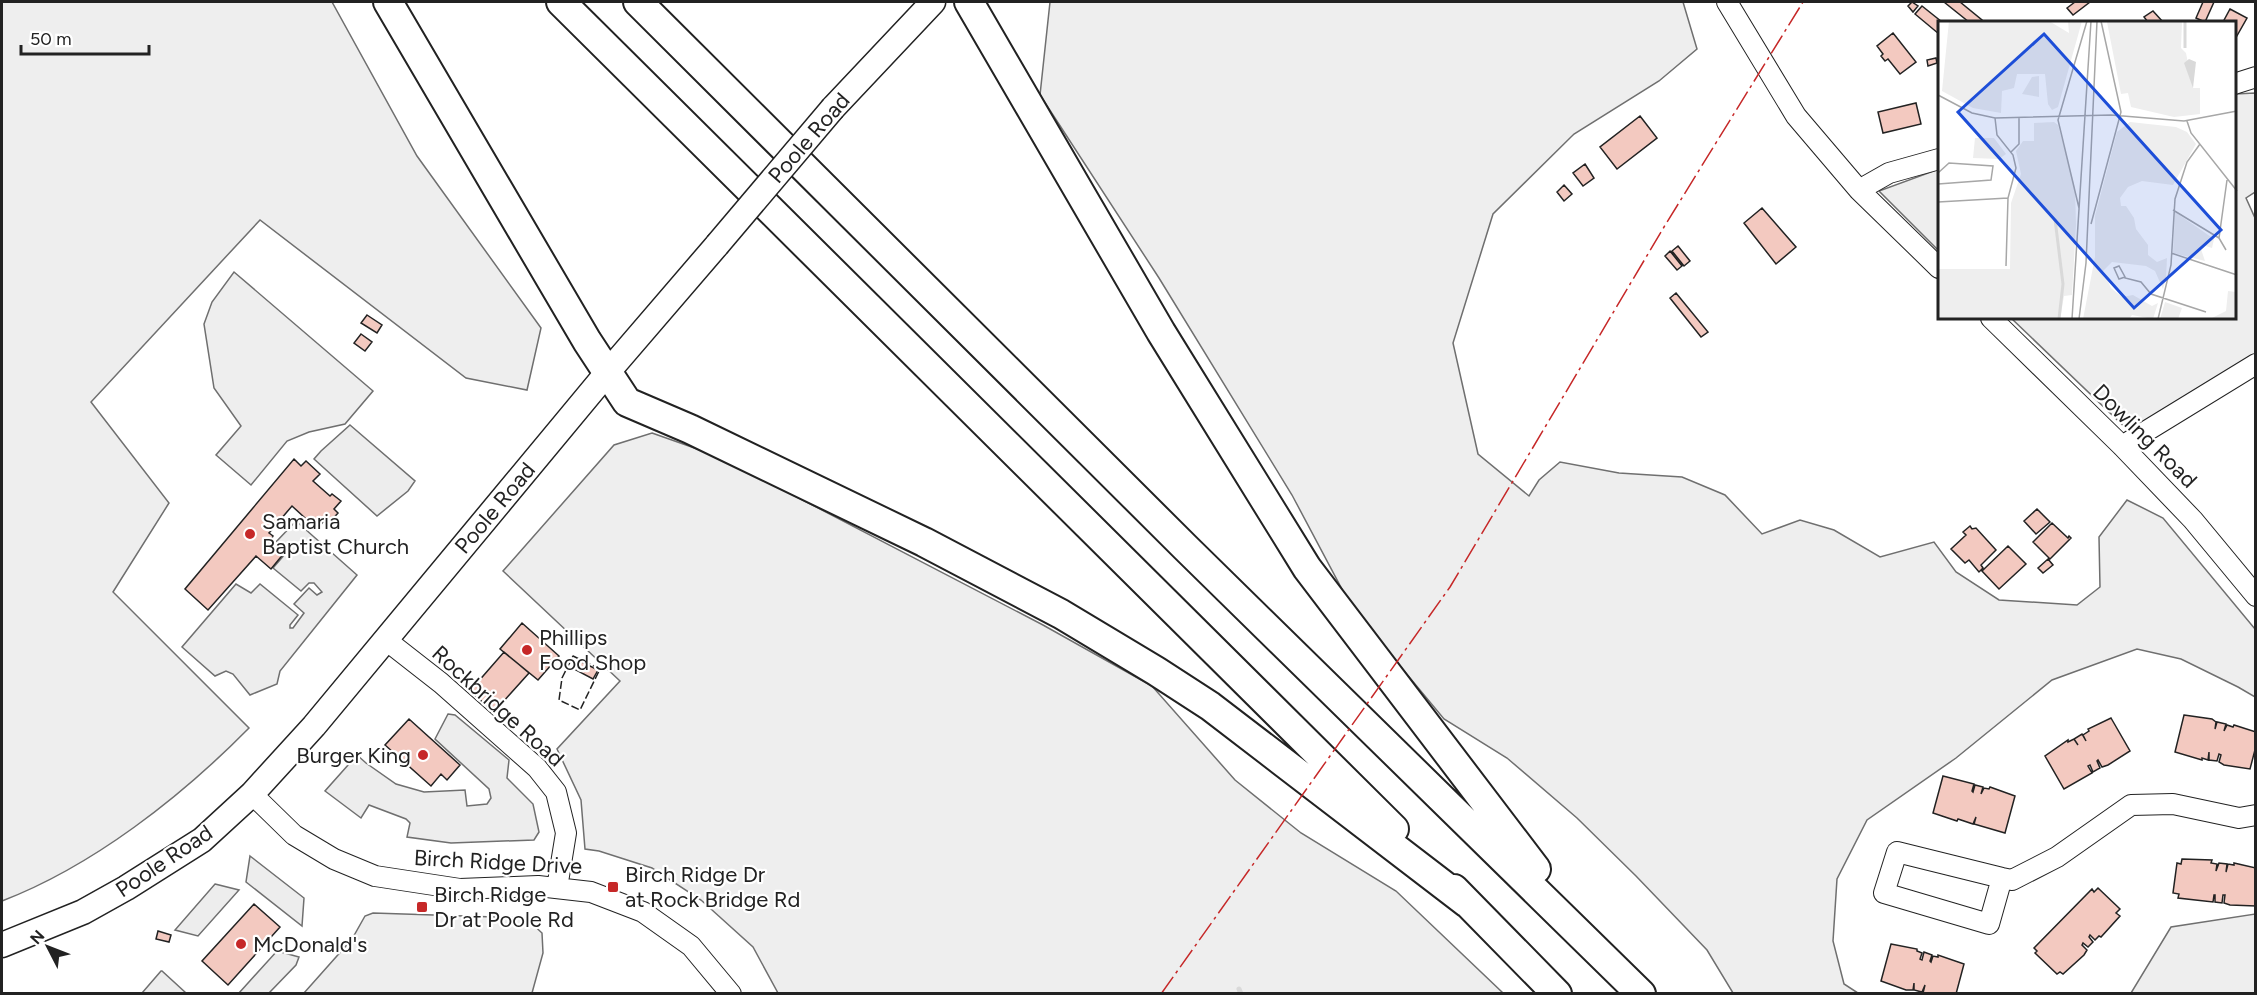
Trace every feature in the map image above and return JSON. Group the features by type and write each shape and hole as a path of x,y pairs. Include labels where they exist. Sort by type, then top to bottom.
{"highway":[{"path":"388,2 607,373 627,402 711,439 924,542 1061,614 1210,706 1467,903"},
{"path":"561,2 1557,993"},
{"path":"638,2 1185,547 1641,993"},
{"path":"969,2 1161,332 1307,568 1593,945"}],"main road":[{"name":"Poole Road","path":"2,945 83,912 126,888 202,840 252,794 299,743 607,373 833,108 933,2"}],"street":[{"path":"1727,2 1796,116 1859,190 1938,267"},
{"path":"2236,84 2256,77"},
{"path":"1859,190 1889,173 1938,159"},
{"name":"Dowling Road","path":"1993,320 2122,446 2193,520 2256,596"},
{"path":"2122,446 2256,364"},
{"name":"Rockbridge Road","path":"386,640 441,683 537,768 556,792 566,833 557,888"},
{"name":"Birch Ridge Drive","path":"252,794 294,835 334,859 375,876 460,889 538,886 591,892 643,912 691,946 731,993"},
{"path":"2002,878 1989,924 1884,893 1897,852 2012,880 2057,857 2131,806 2173,804 2239,818 2256,815"}],"shaded area":[{"path":"2,2 332,2 417,156 541,328 527,390 466,378 260,220 91,402 169,503 113,592 249,728 195,779 134,827 69,869 2,901"},
{"path":"1050,2 1683,2 1697,49 1659,81 1574,134 1493,214 1453,343 1478,454 1529,496 1539,480 1560,462 1619,473 1682,477 1725,495 1762,534 1800,520 1834,530 1880,557 1934,542 1956,572 1999,600 2077,605 2100,587 2099,537 2127,500 2163,518 2255,629 2255,697 2181,659 2137,649 2052,680 1956,758 1867,820 1837,879 1833,941 1844,984 1858,993 1733,993 1707,950 1636,876 1577,818 1507,758 1444,719 1366,625 1343,591 1292,495 1159,278 1040,95"},
{"path":"2255,93 2255,192 2246,198 2255,218 2255,355 2132,434 2013,320 2236,320 2236,94"},
{"path":"1938,169 1938,250 1879,191"},
{"path":"234,272 373,391 345,424 309,432 287,441 251,485 216,455 241,426 214,388 204,324 212,302"},
{"path":"350,425 415,481 408,491 377,516 314,459"},
{"path":"652,433 720,457 1043,625 1152,686 1235,780 1301,833 1396,891 1503,993 778,993 753,947 701,900 652,868 599,851 585,849 581,800 557,749 620,681 503,571 614,445"},
{"path":"296,521 357,575 280,671 277,684 250,695 233,674 226,671 215,676 182,647 236,584 251,593 260,584 298,615 290,625 290,628 293,628 304,613 294,604 309,588 317,595 322,592 314,583 309,583 301,591 273,568 286,553 286,550 276,542"},
{"path":"448,714 455,715 509,760 507,778 533,804 539,832 534,840 451,843 407,837 410,823 406,819 369,805 361,818 325,791 357,755 396,784 424,792 465,790 467,806 487,804 491,798 489,789 435,739"},
{"path":"250,856 304,898 302,926 246,882"},
{"path":"215,884 239,890 198,936 175,930"},
{"path":"373,913 526,918 542,933 543,953 532,993 304,993 352,939 365,916"},
{"path":"2255,914 2255,993 2131,993 2171,927"},
{"path":"277,951 299,957 296,965 269,993 239,993"},
{"path":"162,971 186,993 142,993"}],"building":[{"path":"1912,2 1918,6 1913,12 1908,6"},
{"path":"1944,2 1960,2 1982,20 1968,21"},
{"path":"2075,2 2090,2 2073,15 2067,8"},
{"path":"2203,2 2214,2 2205,21 2196,18"},
{"path":"1922,6 1941,21 1938,21 1938,33 1915,14"},
{"path":"2230,9 2247,18 2236,37 2236,21 2224,21"},
{"path":"2153,11 2162,21 2147,21 2144,17"},
{"path":"1893,33 1916,62 1900,74 1888,59 1885,61 1877,46"},
{"path":"1936,58 1937,63 1928,66 1927,60"},
{"path":"1916,103 1921,124 1883,133 1878,112"},
{"path":"1640,116 1657,138 1617,169 1600,147"},
{"path":"1585,164 1594,178 1583,186 1573,173"},
{"path":"1564,185 1572,194 1564,201 1557,192"},
{"path":"1762,208 1796,247 1776,264 1744,223"},
{"path":"1678,246 1690,261 1684,266 1672,251"},
{"path":"1670,251 1682,266 1677,270 1665,256"},
{"path":"1676,293 1708,332 1701,337 1670,298"},
{"path":"367,315 382,325 377,333 361,323"},
{"path":"361,334 372,342 365,351 354,343"},
{"name":"Samaria Baptist Church","path":"294,459 301,466 306,461 320,474 313,481 330,496 332,494 341,501 334,509 338,513 328,524 324,521 317,529 292,506 269,533 273,536 271,540 285,552 271,569 256,556 208,610 185,589"},
{"path":"2037,509 2050,522 2036,534 2024,521"},
{"path":"2052,523 2068,538 2069,536 2071,538 2050,559 2033,542"},
{"path":"1970,526 1972,529 1976,528 1996,550 1981,565 1983,568 1979,572 1969,560 1965,563 1951,549 1966,535 1963,532"},
{"path":"2008,546 2026,564 1999,589 1982,571"},
{"path":"2048,559 2053,565 2043,573 2038,568"},
{"name":"Phillips Food Shop","path":"522,623 559,656 538,680 500,649"},
{"path":"504,652 529,673 494,712 470,691"},
{"path":"578,660 598,670 593,679 574,669"},
{"path":"2184,715 2212,719 2216,722 2215,729 2217,722 2226,724 2224,731 2227,725 2233,727 2234,725 2256,732 2256,746 2250,769 2224,765 2219,762 2221,755 2219,754 2217,761 2209,760 2209,752 2208,760 2202,758 2202,760 2175,752"},
{"path":"2111,718 2130,751 2102,767 2098,760 2100,768 2093,772 2090,765 2088,766 2092,773 2064,789 2045,756 2068,740 2068,742 2082,734 2086,741 2083,735 2089,731 2088,729"},
{"name":"Burger King","path":"409,719 460,765 447,780 441,774 431,786 385,745"},
{"path":"1943,776 1974,784 1973,792 1975,785 1983,787 1981,794 1984,788 1989,789 1990,787 2015,796 2005,833 1974,824 1976,817 1973,824 1933,813"},
{"path":"2182,859 2212,860 2211,863 2217,864 2216,871 2219,863 2227,864 2226,872 2228,864 2234,865 2234,863 2256,868 2256,906 2224,903 2225,895 2223,895 2222,903 2215,902 2215,895 2213,902 2178,898 2179,894 2173,893 2177,863 2181,864"},
{"path":"2098,888 2120,909 2116,913 2120,916 2101,937 2095,940 2090,935 2093,942 2088,947 2083,943 2082,945 2087,950 2084,955 2063,974 2060,972 2057,974 2035,953 2037,951 2034,948 2092,889 2094,892"},
{"name":"McDonald's","path":"254,904 280,927 228,985 202,961"},
{"path":"158,931 171,935 169,942 156,939"},
{"path":"1891,944 1917,949 1922,953 1920,959 1922,960 1924,952 1932,955 1931,962 1933,956 1938,957 1938,955 1964,964 1956,994 1926,994 1923,993 1925,985 1922,992 1914,990 1914,983 1913,990 1906,990 1881,981"}],"waterway":[{"path":"1239,989 1241,994"}],"fence":[{"path":"573,656 600,669 580,710 559,700 562,678 573,656"}],"power":[{"path":"1161,994 1450,587 1664,227 1803,2"}],"place":[{"name":"Samaria Baptist Church","path":"250,534"},
{"name":"Phillips Food Shop","path":"527,650"},
{"name":"Burger King","path":"423,755"},
{"name":"Birch Ridge Dr at Rock Bridge Rd","path":"613,887"},
{"name":"Birch Ridge Dr at Poole Rd","path":"422,907"},
{"name":"McDonald's","path":"241,944"}]}
